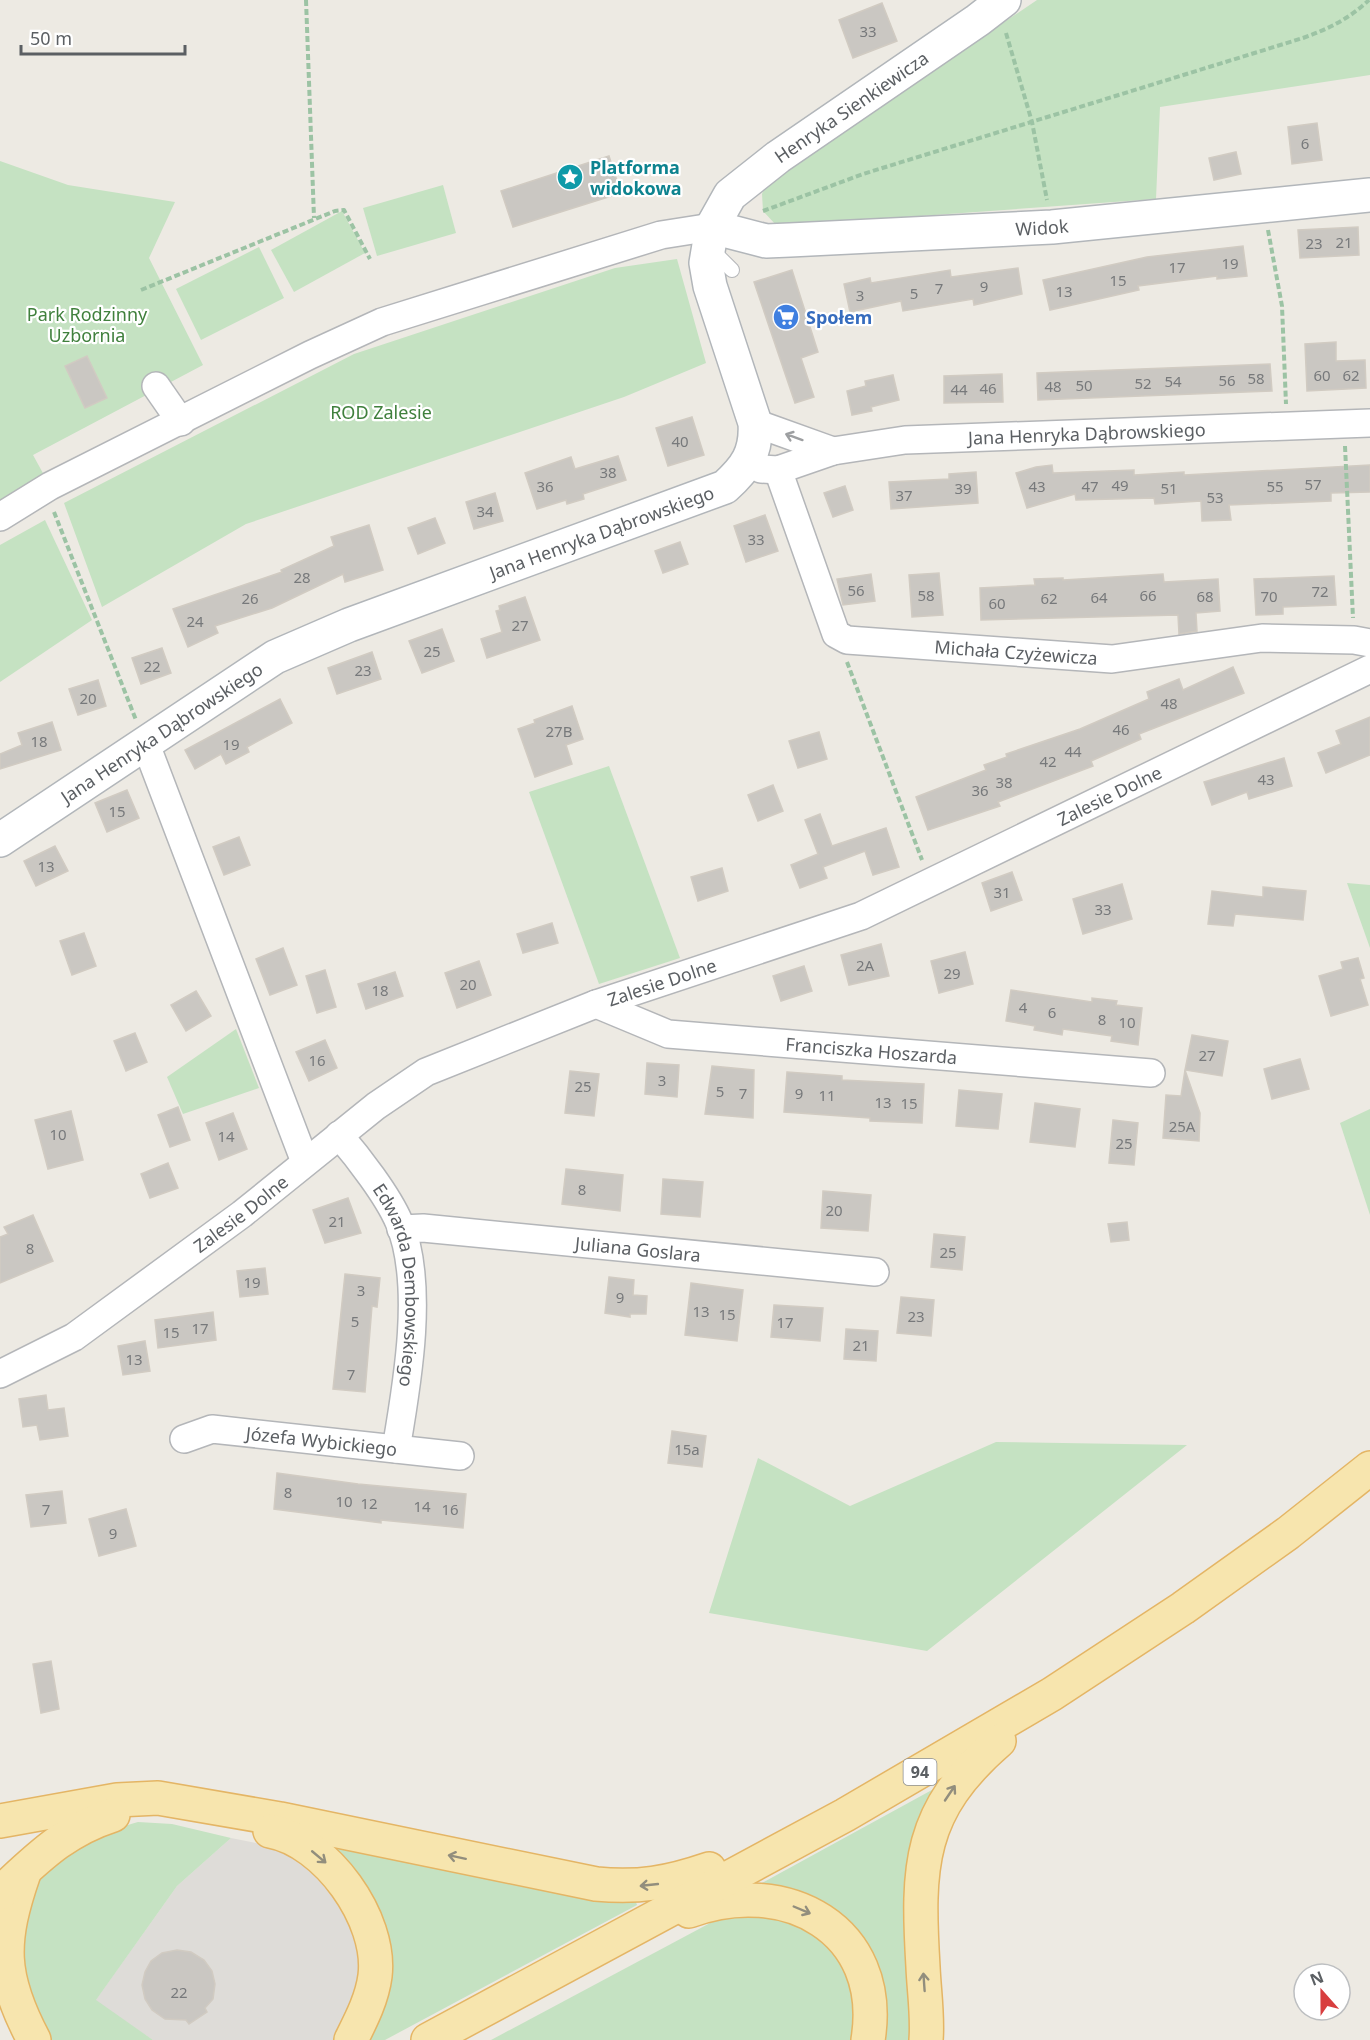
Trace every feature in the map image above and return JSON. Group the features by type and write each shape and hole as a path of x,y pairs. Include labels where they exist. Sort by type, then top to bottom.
{"main road":[{"name":"94","path":"428,2040 845,1815 1052,1694 1183,1608 1288,1533 1370,1468"},
{"path":"926,2040 919,1894 921,1867 934,1822 945,1799 960,1778 1052,1694"},
{"path":"0,1821 117,1800 158,1798 280,1819 560,1878 631,1887 669,1883 786,1846"},
{"path":"0,1844 76,1809"},
{"path":"0,1893 51,1846 84,1825 123,1812 157,1811 275,1832 298,1841 322,1859 346,1886 362,1912 371,1940 375,1975 366,2011 351,2040"},
{"path":"25,1870 12,1905 5,1936 5,1965 12,1993 34,2040"},
{"path":"609,1941 699,1907 745,1898 768,1899 797,1907 817,1917 837,1934 860,1964 867,1985 870,2007 868,2040"}],"street":[{"name":"Henryka Sienkiewicza","path":"710,237 729,195 778,157 978,20 1003,13"},
{"name":"Widok","path":"710,237 766,241 1052,227 1370,195"},
{"path":"0,516 45,489 310,355 382,322 449,303 661,235 710,237 706,263 710,286 755,423 756,439 745,469"},
{"path":"156,386 181,422"},
{"path":"755,423 833,451"},
{"name":"Jana Henryka Dąbrowskiego","path":"0,840 275,657 349,625 725,488 745,469 778,470 833,451 905,440 1357,424"},
{"path":"778,470 836,633"},
{"name":"Michała Czyżewicza","path":"836,633 847,640 1112,659 1262,638 1362,641"},
{"name":"Zalesie Dolne","path":"0,1374 74,1337 242,1214 339,1135 426,1072 596,1004 861,916 1370,669"},
{"path":"145,742 305,1162"},
{"name":"Franciszka Hoszarda","path":"596,1004 668,1035 1151,1073"},
{"name":"Edwarda Dembowskiego","path":"339,1135 358,1158 401,1229 409,1254 412,1321 396,1449"},
{"name":"Juliana Goslara","path":"401,1229 423,1228 875,1272"},
{"name":"Józefa Wybickiego","path":"184,1439 212,1429 460,1455"}],"lane":[{"path":"710,237 732,270"}],"path":[{"path":"306,0 314,218"},
{"path":"758,213 863,174 1303,38 1332,27 1355,14 1369,0"},
{"path":"1003,13 1032,122 1049,208"},
{"path":"1264,206 1282,306 1287,425"},
{"path":"141,290 314,218 344,210 370,259"},
{"path":"1357,424 1362,641"},
{"path":"45,489 132,710"},
{"path":"836,633 931,882"}],"shaded area":[{"path":"231,1838 287,1849 312,1867 352,1923 363,1954 362,1986 336,2040 153,2040 95,2001 177,1886"}],"green space":[{"path":"1037,0 1370,0 1370,75 1160,107 1156,199 795,225 776,225 763,211 762,194 767,182"},
{"name":"Park Rodzinny Uzbornia","path":"0,161 68,185 175,202 149,258 203,365 33,455 50,486 0,516"},
{"path":"443,185 456,233 377,256 363,208"},
{"path":"342,211 365,253 294,292 271,250"},
{"path":"259,247 284,298 201,340 176,289"},
{"name":"ROD Zalesie","path":"677,259 706,363 624,397 246,524 102,607 64,503 354,354 615,268"},
{"path":"45,520 92,620 0,682 0,545"},
{"path":"609,766 680,958 599,984 529,792"},
{"path":"1347,883 1370,885 1370,948"},
{"path":"236,1029 259,1088 183,1114 167,1077"},
{"path":"1370,1109 1370,1215 1340,1123"},
{"path":"996,1442 1187,1445 927,1651 709,1613 758,1458 850,1506"},
{"path":"941,1785 916,2040 884,2040 885,2004 879,1975 760,1884"},
{"path":"138,1822 172,1824 231,1838 177,1886 96,2000 153,2040 52,2040 29,2000 23,1977 20,1954 21,1930 26,1907 35,1886 57,1859 91,1839"},
{"path":"337,1848 592,1896 635,1899 637,1905 385,2040 364,2040 378,2019 332,1856"},
{"path":"763,1913 792,1920 825,1940 854,1980 862,2040 491,2040 727,1914"}],"building":[{"path":"882,3 897,41 853,58 839,20"},
{"path":"1317,123 1322,160 1292,164 1288,127"},
{"path":"1236,152 1241,174 1214,180 1209,158"},
{"path":"609,156 621,193 513,227 501,191"},
{"path":"1358,227 1359,255 1300,258 1298,230"},
{"path":"1243,246 1247,276 1217,279 1217,276 1138,286 1139,290 1050,310 1043,280 1147,257"},
{"path":"1018,268 1022,294 974,305 973,299 903,311 901,301 850,312 844,284 870,278 871,283 950,270 951,277"},
{"name":"Społem","path":"792,270 818,352 801,358 814,397 795,403 754,282"},
{"path":"1336,342 1336,361 1365,360 1366,388 1307,391 1305,344"},
{"path":"87,356 107,398 85,408 65,366"},
{"path":"1270,364 1272,391 1038,400 1037,373"},
{"path":"1002,374 1003,402 944,403 944,376"},
{"path":"893,375 899,400 871,407 872,411 852,415 847,391 866,386 865,381"},
{"path":"692,417 704,455 668,466 656,428"},
{"path":"618,456 626,480 583,494 584,499 567,504 566,500 537,509 525,473 571,457 575,469"},
{"path":"1052,465 1053,473 1134,470 1134,475 1184,472 1184,475 1370,465 1370,492 1331,493 1331,501 1229,505 1231,520 1202,521 1201,501 1155,504 1154,498 1076,500 1075,494 1027,508 1016,473"},
{"path":"976,472 978,503 891,509 889,482 949,479 949,474"},
{"path":"845,486 853,510 833,517 824,493"},
{"path":"495,493 503,521 474,529 466,502"},
{"path":"765,515 778,551 746,562 734,526"},
{"path":"435,518 445,543 418,554 408,528"},
{"path":"369,525 383,570 345,582 343,574 272,608 215,626 218,633 188,647 173,609 282,572 281,570 334,546 331,537"},
{"path":"680,542 688,564 663,573 655,551"},
{"path":"939,573 943,615 912,617 909,575"},
{"path":"871,574 875,601 843,605 837,579"},
{"path":"1163,574 1164,582 1218,579 1220,611 1196,613 1197,631 1179,634 1178,615 981,620 980,588 1035,585 1034,579 1063,578 1063,580"},
{"path":"1334,576 1336,605 1283,607 1283,614 1256,615 1254,579"},
{"path":"525,597 540,640 487,658 481,639 502,632 496,611 500,610 499,606"},
{"path":"442,629 454,661 422,673 409,641"},
{"path":"162,648 171,673 141,684 132,658"},
{"path":"372,652 381,679 337,694 328,668"},
{"path":"1233,667 1244,693 1139,734 1141,739 1091,761 1093,766 998,802 1000,806 928,830 916,797 986,770 984,765 1007,757 1006,754 1080,729 1149,699 1147,692 1179,679 1183,690"},
{"path":"98,680 106,706 78,715 69,689"},
{"path":"280,699 292,723 247,747 249,752 226,764 221,754 195,769 185,750"},
{"path":"572,706 583,739 566,745 572,764 535,777 518,729 535,723 534,720"},
{"path":"1370,717 1370,755 1326,773 1318,753 1341,744 1336,731"},
{"path":"52,722 61,750 0,769 0,754 22,745 18,733"},
{"path":"819,732 827,759 798,768 789,741"},
{"path":"1284,758 1292,786 1249,799 1247,792 1212,805 1204,782"},
{"path":"773,785 783,811 758,821 748,795"},
{"path":"127,790 139,818 107,832 95,803"},
{"path":"820,814 832,846 886,828 899,867 873,875 865,851 823,867 827,878 800,888 791,865 818,854 805,820"},
{"path":"239,837 250,865 224,875 213,847"},
{"path":"55,846 68,871 36,886 24,861"},
{"path":"722,868 728,891 698,901 691,877"},
{"path":"1012,872 1022,900 991,911 982,883"},
{"path":"1122,884 1132,919 1083,934 1073,899"},
{"path":"1263,887 1306,891 1303,920 1235,914 1233,926 1208,924 1212,891 1263,897"},
{"path":"552,923 558,943 523,953 517,934"},
{"path":"84,933 96,966 72,975 60,941"},
{"path":"881,944 889,976 849,985 841,955"},
{"path":"283,948 297,985 270,995 256,959"},
{"path":"965,952 973,984 939,993 931,961"},
{"path":"1358,958 1364,978 1360,979 1368,1005 1331,1016 1319,976 1343,969 1341,962"},
{"path":"479,961 491,995 457,1008 445,973"},
{"path":"804,966 812,991 781,1001 773,976"},
{"path":"325,970 336,1007 317,1013 306,976"},
{"path":"395,972 403,996 366,1009 358,984"},
{"path":"1011,990 1092,1002 1092,998 1117,1001 1116,1005 1142,1008 1138,1045 1111,1041 1112,1036 1063,1029 1062,1035 1034,1030 1035,1026 1006,1021"},
{"path":"196,991 211,1016 186,1031 171,1005"},
{"path":"135,1033 147,1062 126,1071 114,1041"},
{"path":"1192,1035 1228,1041 1222,1076 1185,1070"},
{"path":"325,1040 337,1068 309,1081 296,1052"},
{"path":"1300,1059 1309,1089 1272,1099 1264,1069"},
{"path":"647,1063 679,1065 677,1097 645,1094"},
{"path":"712,1066 754,1070 753,1118 705,1114"},
{"path":"1185,1070 1200,1113 1199,1141 1163,1138 1166,1095 1181,1096"},
{"path":"570,1071 599,1074 594,1116 565,1113"},
{"path":"787,1072 842,1076 842,1080 924,1084 922,1123 870,1121 870,1118 784,1112"},
{"path":"959,1090 1002,1094 998,1129 956,1126"},
{"path":"1035,1103 1080,1109 1075,1147 1030,1142"},
{"path":"178,1107 190,1140 170,1147 158,1115"},
{"path":"71,1111 83,1160 48,1169 35,1120"},
{"path":"233,1113 247,1149 219,1160 206,1123"},
{"path":"1113,1120 1138,1123 1134,1165 1109,1163"},
{"path":"168,1163 178,1188 150,1198 141,1174"},
{"path":"566,1169 623,1175 620,1211 562,1204"},
{"path":"663,1179 703,1182 700,1217 661,1214"},
{"path":"823,1191 871,1195 868,1231 821,1228"},
{"path":"348,1198 361,1233 325,1243 313,1210"},
{"path":"33,1215 53,1261 0,1283 0,1237 8,1234 4,1227"},
{"path":"1127,1222 1129,1240 1111,1242 1108,1224"},
{"path":"934,1234 965,1237 962,1270 931,1267"},
{"path":"265,1268 268,1294 240,1297 237,1271"},
{"path":"345,1274 380,1278 377,1307 372,1306 365,1392 333,1389"},
{"path":"609,1277 634,1280 633,1295 647,1296 646,1314 630,1314 630,1317 605,1313"},
{"path":"691,1283 743,1290 737,1341 685,1335"},
{"path":"901,1297 934,1300 931,1336 897,1333"},
{"path":"774,1305 823,1308 820,1341 771,1337"},
{"path":"213,1312 216,1340 158,1348 155,1320"},
{"path":"846,1329 878,1331 876,1361 844,1359"},
{"path":"145,1341 150,1371 123,1375 118,1346"},
{"path":"46,1395 48,1410 64,1408 68,1436 40,1440 37,1425 23,1427 19,1399"},
{"path":"672,1431 706,1436 702,1467 668,1463"},
{"path":"277,1473 358,1484 466,1494 463,1528 381,1520 381,1523 274,1509"},
{"path":"62,1491 66,1523 31,1527 26,1495"},
{"path":"126,1509 136,1546 99,1556 89,1519"},
{"path":"51,1661 59,1709 41,1713 33,1664"},
{"path":"177,1950 191,1952 204,1960 212,1971 215,1984 213,1999 205,2008 207,2012 189,2024 186,2020 165,2019 152,2010 145,1999 142,1985 151,1961 162,1953"}],"place":[{"name":"Platforma widokowa","path":"570,177"},
{"name":"Społem","path":"786,317"}]}
